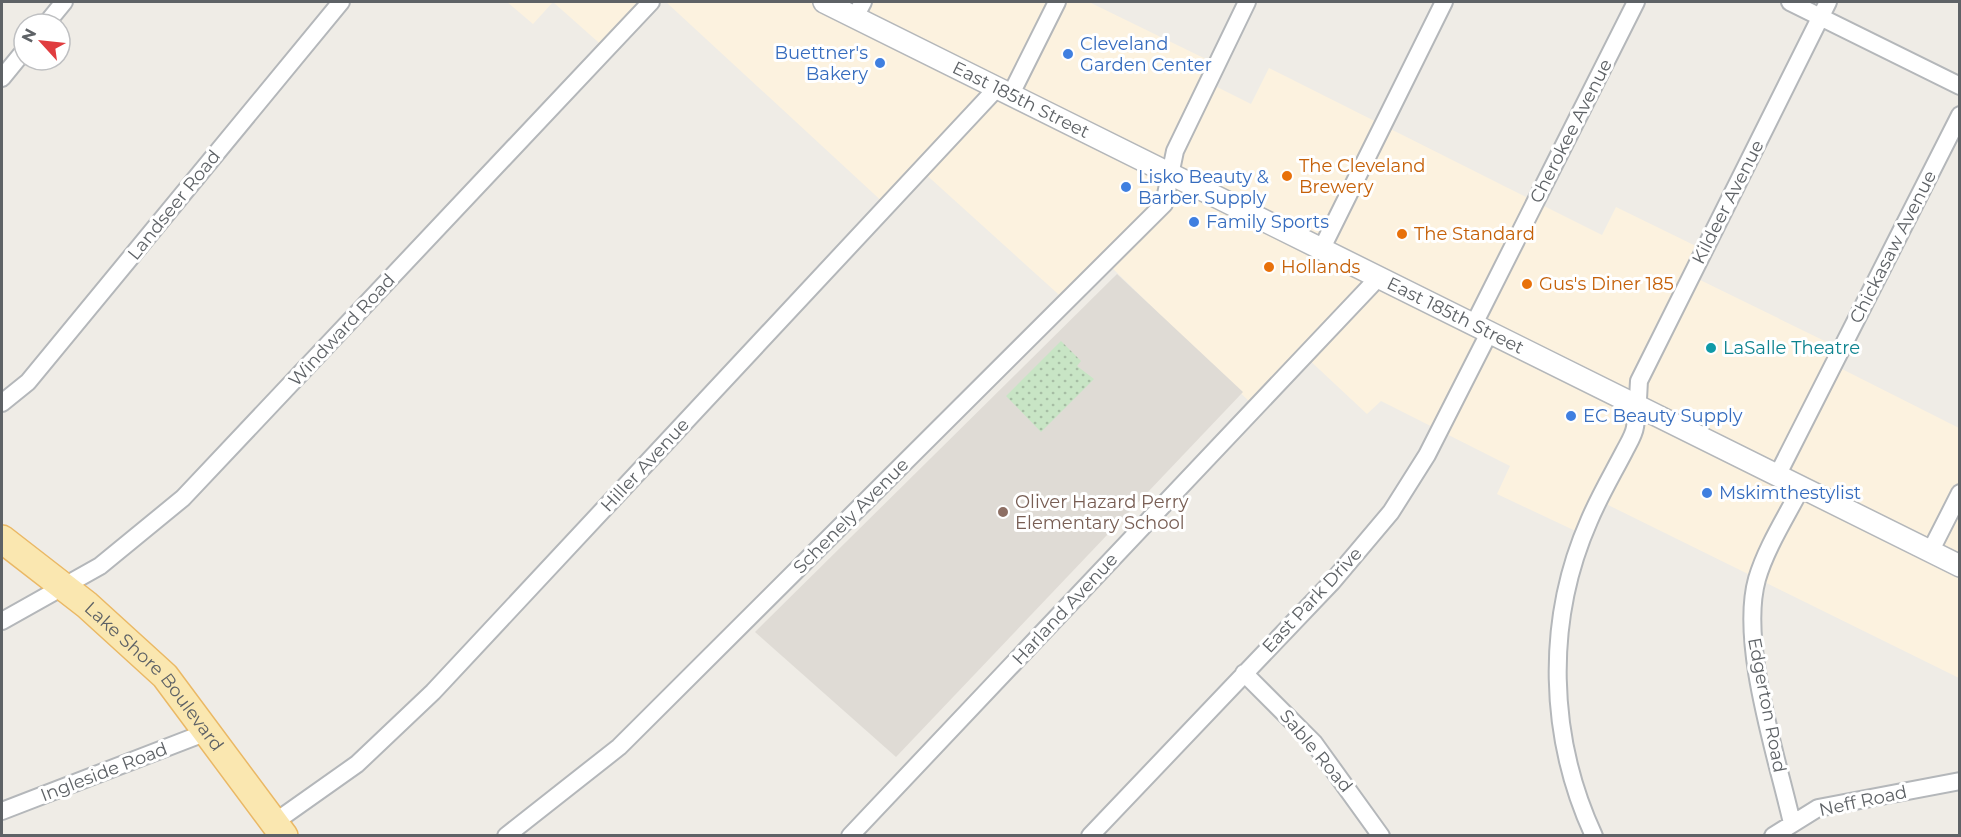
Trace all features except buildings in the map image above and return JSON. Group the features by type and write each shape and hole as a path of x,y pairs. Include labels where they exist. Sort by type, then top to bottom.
{"main road":[{"name":"Lake Shore Boulevard","path":"2,539 132,644 165,676 279,829"}],"street":[{"name":"Landseer Road","path":"2,403 28,382 341,2"},
{"name":"Windward Road","path":"2,621 100,566 183,498 651,2"},
{"name":"East 185th Street","path":"824,2 859,9 1003,92 1169,176 1322,248 1959,566"},
{"name":"Hiller Avenue","path":"279,829 357,764 433,692 1003,92 1057,2"},
{"name":"Schenely Avenue","path":"506,836 619,747 1164,204 1175,151 1247,2"},
{"path":"1322,248 1444,2"},
{"name":"Cherokee Avenue","path":"1482,328 1636,2"},
{"path":"1790,2 1959,86"},
{"name":"Kildeer Avenue","path":"1594,836 1569,769 1557,697 1557,656 1565,599 1575,562 1588,521 1635,429 1638,381 1828,2"},
{"path":"2,78 12,66"},
{"name":"Chickasaw Avenue","path":"1777,476 1959,115"},
{"name":"Harland Avenue","path":"850,836 1379,277"},
{"name":"East Park Drive","path":"1090,836 1332,582 1391,512 1427,455 1482,328"},
{"name":"Edgerton Road","path":"1792,823 1754,656 1752,622 1757,579 1801,488"},
{"path":"1930,552 1959,493"},
{"name":"Sable Road","path":"1244,673 1314,743 1381,836"},
{"name":"Ingleside Road","path":"2,811 207,732"},
{"name":"Neff Road","path":"1773,836 1818,808 1959,781"}],"shaded area":[{"path":"507,2 553,2 533,24"},
{"path":"553,2 651,2 606,49"},
{"path":"666,2 1089,2 1216,64 1207,82 1251,104 1269,68 1602,235 1616,207 1704,250 1692,276 1841,349 1834,365 1959,428 1959,678 1600,501 1584,535 1497,494 1510,466 1381,401 1367,414 1305,356 1256,408 1106,262 1067,302 921,170 887,206"},
{"name":"Oliver Hazard Perry Elementary School","path":"1117,274 1243,392 896,757 755,632"}],"green space":[{"path":"1061,341 1081,361 1077,366 1094,379 1041,432 1006,396"}],"place":[{"name":"Cleveland Garden Center","path":"1068,54"},
{"name":"Buettner's Bakery","path":"880,63"},
{"name":"The Cleveland Brewery","path":"1287,176"},
{"name":"Lisko Beauty & Barber Supply","path":"1126,187"},
{"name":"Family Sports","path":"1194,222"},
{"name":"The Standard","path":"1402,234"},
{"name":"Hollands","path":"1269,267"},
{"name":"Gus's Diner 185","path":"1527,284"},
{"name":"LaSalle Theatre","path":"1711,348"},
{"name":"EC Beauty Supply","path":"1571,416"},
{"name":"Mskimthestylist","path":"1707,493"},
{"name":"Oliver Hazard Perry Elementary School","path":"1003,512"}]}
